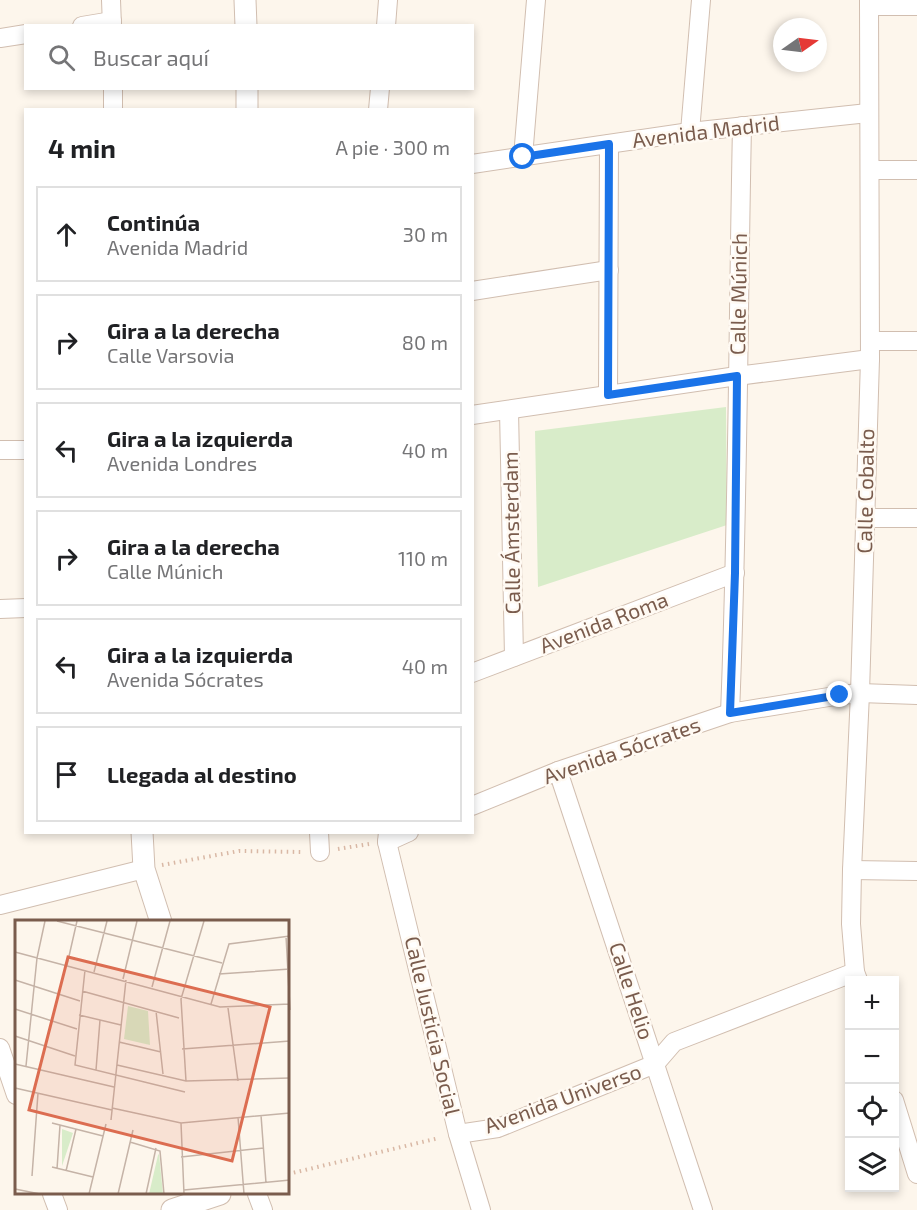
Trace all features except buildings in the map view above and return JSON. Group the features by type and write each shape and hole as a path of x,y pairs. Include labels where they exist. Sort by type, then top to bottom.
{"street":[{"path":"111,0 112,23"},
{"path":"245,0 246,24"},
{"path":"386,24 388,0"},
{"path":"523,157 536,0"},
{"path":"690,132 701,0"},
{"path":"869,3 917,6"},
{"name":"Calle Cobalto","path":"857,976 851,924 870,350 869,3"},
{"path":"0,38 24,34"},
{"path":"112,90 113,108"},
{"path":"247,90 247,108"},
{"path":"378,108 380,90"},
{"name":"Avenida Madrid","path":"474,164 690,132 868,113"},
{"name":"Calle Múnich","path":"730,713 735,573 742,126"},
{"path":"608,395 609,144"},
{"path":"870,170 917,170"},
{"path":"474,291 609,270"},
{"path":"474,415 737,376 917,340"},
{"name":"Calle Ámsterdam","path":"509,410 514,657"},
{"path":"0,450 24,450"},
{"path":"866,518 917,518"},
{"name":"Avenida Roma","path":"474,672 735,573"},
{"path":"0,609 24,608"},
{"name":"Avenida Sócrates","path":"474,805 558,771 730,713 840,695 917,694"},
{"name":"Calle Helio","path":"558,771 703,1210"},
{"path":"142,834 144,869 161,920"},
{"path":"319,834 320,852"},
{"name":"Calle Justicia Social","path":"388,837 458,1134 481,1210"},
{"path":"0,905 144,869"},
{"path":"852,870 917,871"},
{"name":"Avenida Universo","path":"458,1134 498,1128 655,1064 674,1042 845,980"},
{"path":"0,1048 15,1092"},
{"path":"899,1116 917,1174"},
{"path":"52,1195 58,1210"},
{"path":"172,1210 217,1195"},
{"path":"257,1195 263,1210"}],"path":[{"path":"144,869 239,851 320,852 388,837"},
{"name":"Avenida Universo","path":"290,1174 458,1134"}],"green space":[{"path":"726,407 727,525 538,587 535,431"}],"route":[{"path":"523,157 609,144 608,395 737,376 735,573 730,713 840,695"}]}
